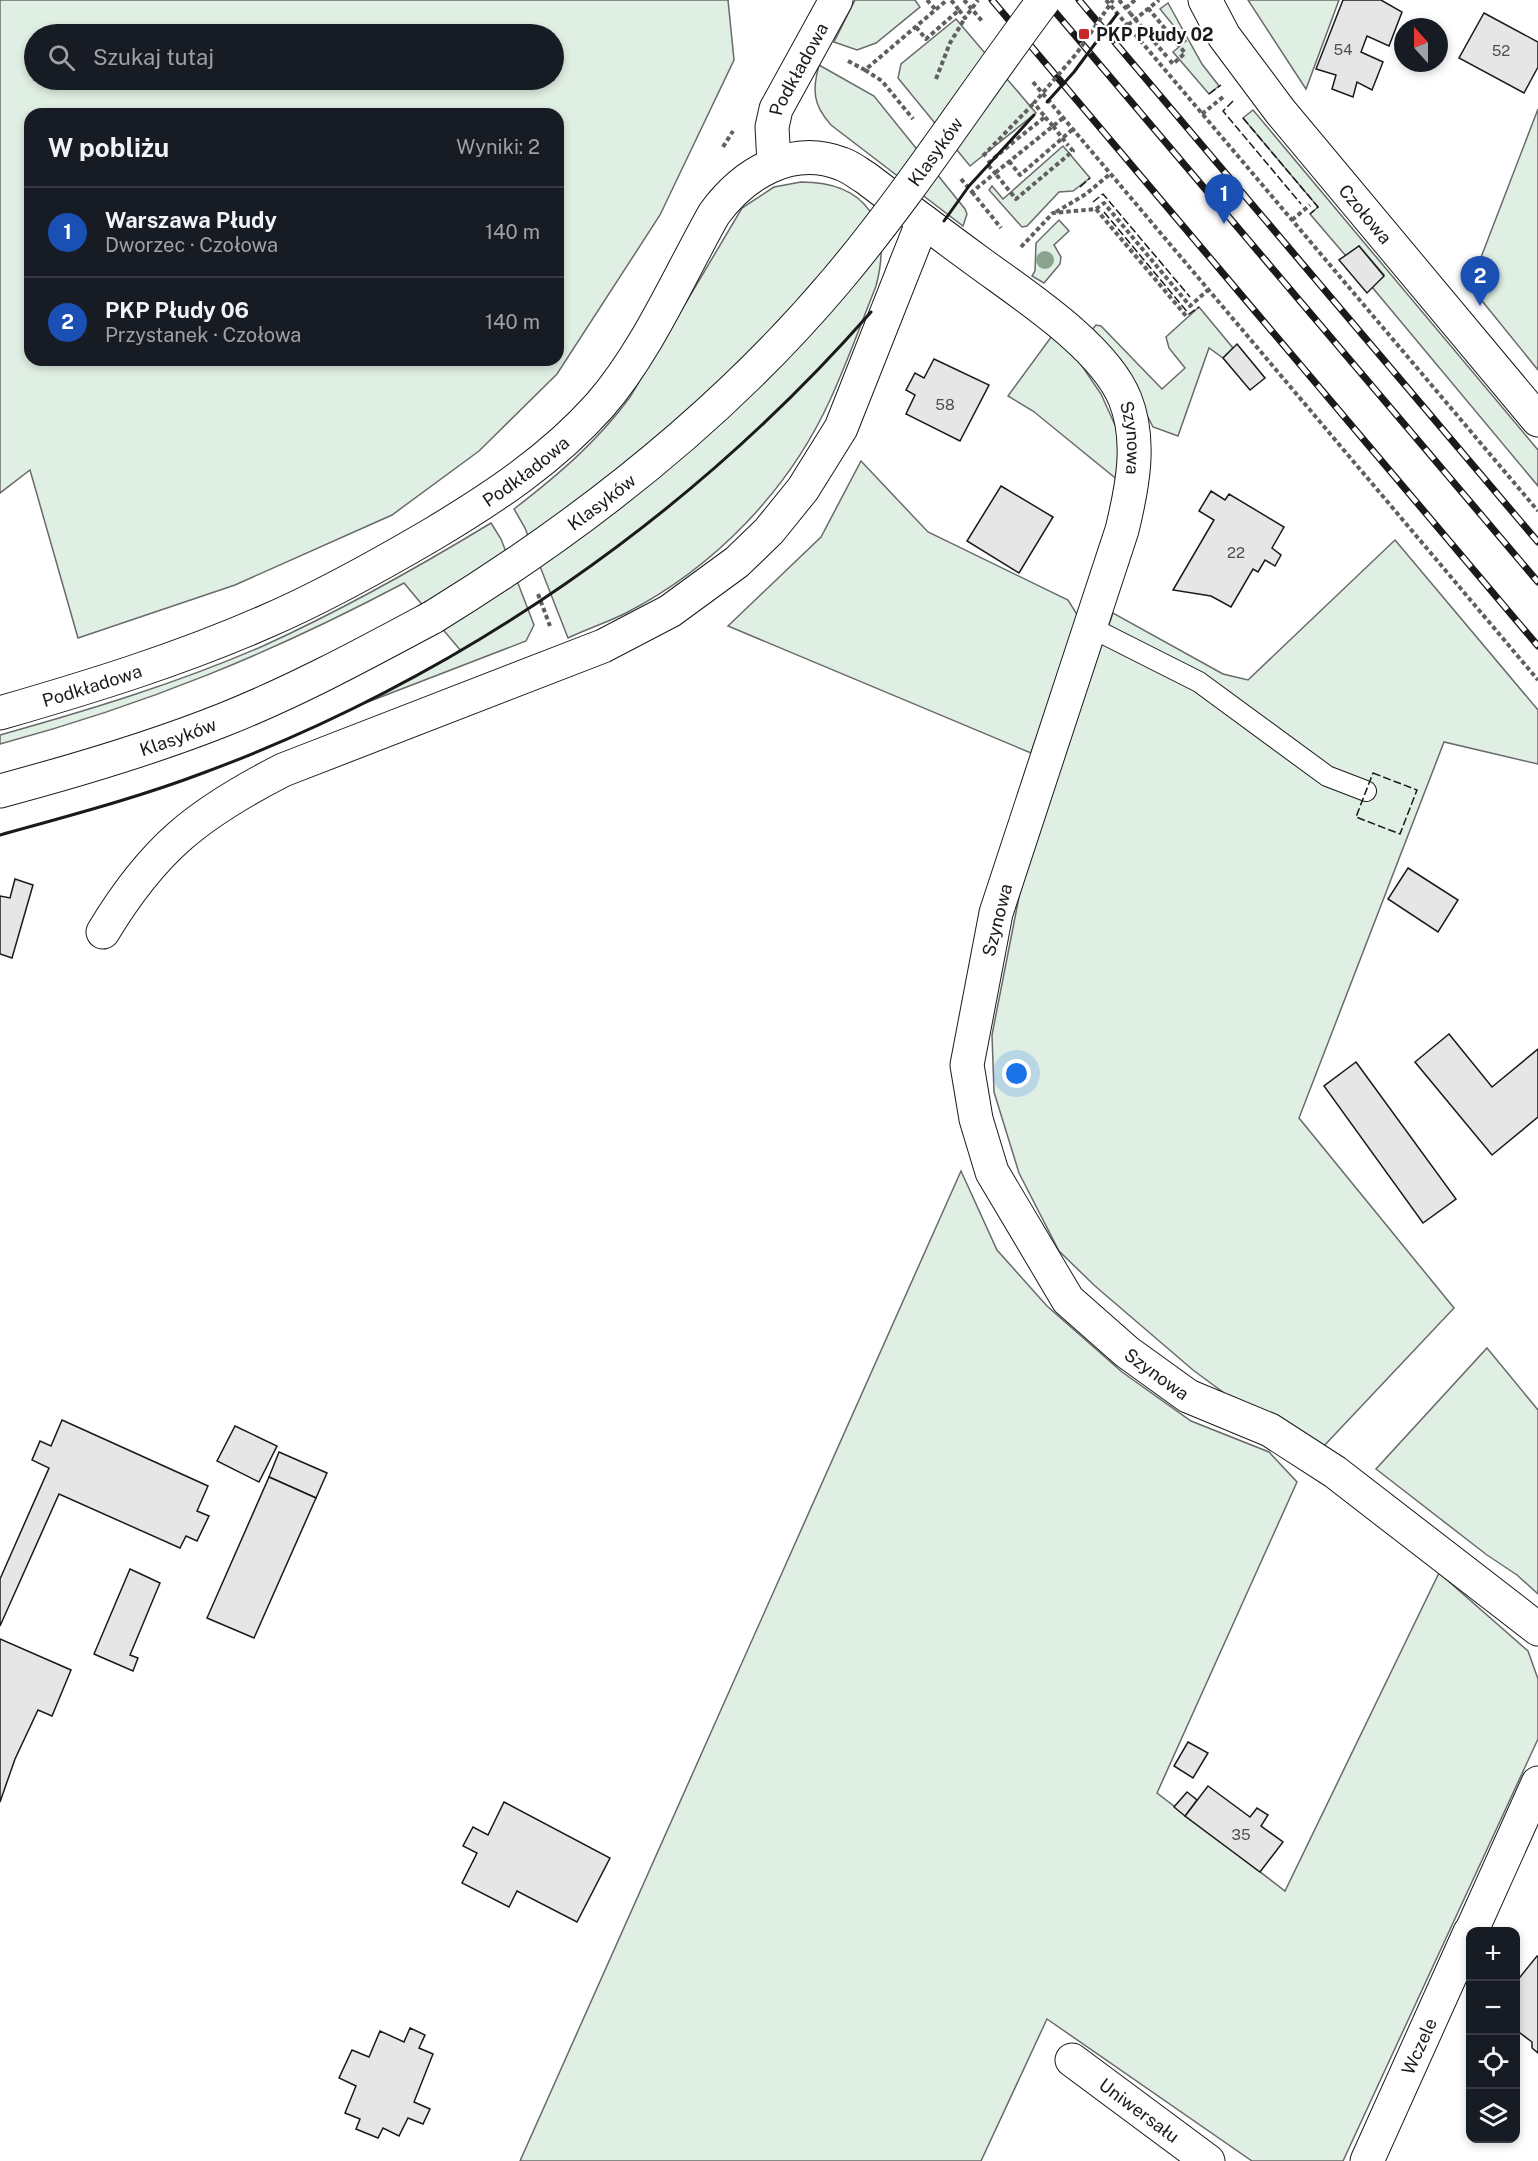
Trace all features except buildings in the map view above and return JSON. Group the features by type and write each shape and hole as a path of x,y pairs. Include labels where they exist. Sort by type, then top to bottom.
{"street":[{"name":"Podkładowa","path":"0,713 149,667 267,621 371,570 500,492 557,449 602,403 631,364 729,193 748,177 774,163 772,127 776,109 836,0"},
{"name":"Klasyków","path":"0,791 152,747 224,720 301,686 433,617 508,570 621,489 676,442 778,344 835,282 880,225 1044,0"},
{"name":"Czołowa","path":"1205,0 1224,36 1280,111 1538,420"},
{"name":"Szynowa","path":"774,163 818,158 843,164 1046,311 1094,356 1114,379 1126,400 1134,444 1130,498 1122,530 996,913 967,1065 976,1119 992,1172 1068,1300 1127,1352 1188,1396 1270,1430 1335,1472 1538,1629"},
{"path":"103,932 123,899 150,863 191,825 232,796 283,770 603,646 670,611 737,562 769,531 803,489 841,428 923,221"},
{"name":"Wczele","path":"1473,1927 1538,1783"},
{"name":"Wczele","path":"1367,2161 1466,1943"},
{"name":"Uniwersału","path":"1072,2060 1208,2161"}],"lane":[{"path":"1090,627 1199,682 1327,776 1366,791"}],"path":[{"path":"927,0 936,10"},
{"path":"847,60 865,70 949,0 966,18"},
{"path":"964,0 987,27"},
{"path":"932,89 950,43 978,0"},
{"path":"1106,0 1538,511"},
{"path":"1063,118 1009,162 995,173 1016,199 1073,151 1045,117 1034,103 1077,53 1113,0"},
{"path":"1119,0 1173,64 1185,53 1148,8"},
{"path":"1126,8 1135,0"},
{"path":"1128,25 1159,0"},
{"path":"916,27 926,39 959,10"},
{"path":"1025,73 1538,680"},
{"path":"1202,114 1216,102"},
{"path":"906,129 919,111"},
{"path":"1017,139 1045,117"},
{"path":"722,148 734,128"},
{"path":"1009,162 1020,175 1073,129"},
{"path":"1012,241 1019,249 1053,213 1086,194 1110,174"},
{"path":"972,192 1006,233"},
{"path":"1053,213 1096,209 1104,203 1190,306 1208,290"},
{"path":"1096,209 1187,317"}],"green space":[{"path":"0,0 728,0 734,60 660,215 564,363 564,108 24,108 24,366 562,366 557,374 479,451 392,515 235,585 78,638 30,470 0,493"},
{"path":"855,0 915,0 920,7 876,43 857,50 834,42"},
{"path":"1248,0 1339,0 1306,89"},
{"path":"1168,3 1202,64 1219,86 1209,94 1173,52 1186,41 1160,9"},
{"path":"956,19 1036,113 970,166 898,78 901,64"},
{"path":"819,65 874,96 965,209 967,214 963,226 831,125 817,104 815,82"},
{"path":"1538,109 1538,370 1470,286"},
{"path":"1253,110 1538,450 1538,486 1372,287 1384,275 1359,246 1346,256 1310,214 1318,207 1243,118"},
{"path":"1063,146 1090,178 1073,191 1059,192 1027,226 1022,227 989,190 992,186 1003,199"},
{"path":"801,182 824,184 843,189 858,198 869,210 877,225 881,243 876,286 830,400 813,433 771,495 719,549 690,573 659,594 626,613 568,638 525,528 514,509 576,457 604,429 630,397 742,208 774,187"},
{"path":"1059,220 1069,231 1054,245 1061,257 1060,264 1044,283 1032,276 1035,271 1036,243"},
{"path":"1199,307 1233,348 1223,358 1209,348 1178,436 1153,427 1139,400 1090,332 1096,325 1101,326 1162,389 1185,368 1169,348 1166,337"},
{"path":"1057,329 1101,394 1129,456 1119,481 1033,411 1008,396"},
{"path":"861,461 928,532 1068,600 1078,616 1031,753 728,626 821,537"},
{"path":"491,523 501,539 534,625 526,641 360,705 461,651 404,583 306,632 207,675 106,712 0,744 0,735 133,695 263,646 379,588"},
{"path":"1395,540 1538,710 1538,764 1444,742 1299,1118 1454,1308 1321,1449 1231,1398 1193,1370 1095,1286 1059,1251 1019,1173 994,1092 992,1035 1027,856 1113,613 1223,674 1248,680"},
{"path":"961,1171 997,1250 1047,1306 1122,1372 1191,1421 1269,1452 1297,1482 1157,1793 1285,1891 1439,1573 1528,1651 1538,1679 1538,1739 1343,2161 1252,2161 1047,2019 981,2161 520,2161"},
{"path":"1487,1348 1538,1410 1538,1594 1517,1575 1487,1555 1376,1469"}],"railway":[{"path":"992,0 1538,646"},
{"path":"1045,0 1538,582"},
{"path":"1079,0 1538,542"}],"fence":[{"path":"1209,94 1221,85"},
{"path":"1233,101 1223,111 1301,204"},
{"path":"1243,118 1318,207 1310,214"},
{"path":"1080,187 1090,178"},
{"path":"1093,202 1103,194 1190,297"},
{"path":"1104,212 1189,314 1199,307"},
{"path":"1373,773 1417,790 1400,834 1356,817 1373,773"}],"wall":[{"path":"1047,102 1074,72 1117,14"},
{"path":"944,221 969,186 1034,115"},
{"path":"0,835 153,791 203,773 298,734 390,690 479,639 565,584 648,523 727,457 801,387 871,312"}],"place":[{"name":"PKP Płudy 02","path":"1084,34"},
{"name":"Warszawa Płudy","path":"1224,224"},
{"name":"PKP Płudy 06","path":"1480,306"}]}
